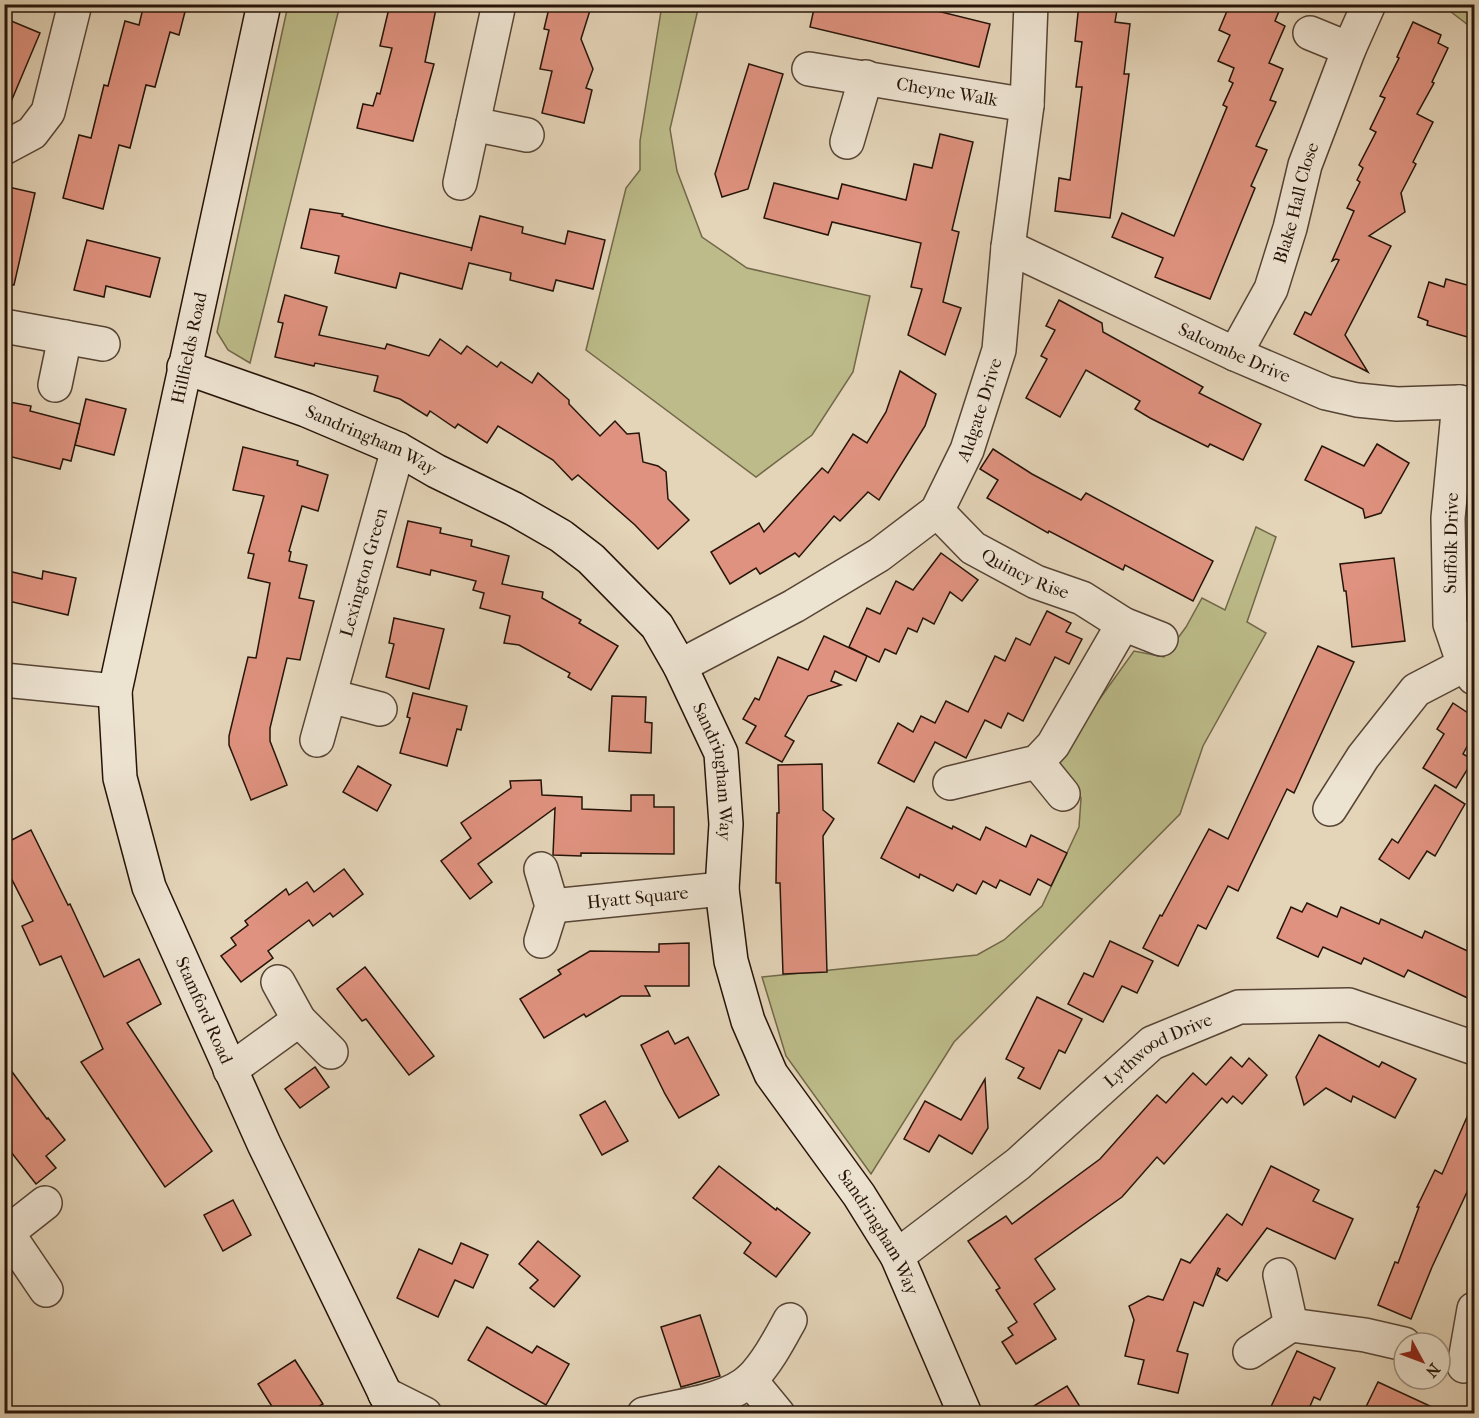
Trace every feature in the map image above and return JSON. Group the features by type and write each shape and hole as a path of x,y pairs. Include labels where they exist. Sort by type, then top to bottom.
{"street":[{"path":"4,148 32,133 48,112 75,4"},
{"name":"Hillfields Road","path":"115,691 264,4"},
{"path":"460,183 499,4"},
{"name":"Aldgate Drive","path":"680,666 794,606 879,555 937,511 967,450 999,350 1008,247 1027,105 1031,4"},
{"name":"Blake Hall Close","path":"1235,354 1271,289 1290,228 1305,165 1349,49 1369,4"},
{"path":"1310,33 1349,49"},
{"name":"Cheyne Walk","path":"809,69 1027,105"},
{"path":"847,142 866,77"},
{"path":"473,124 527,135"},
{"name":"Salcombe Drive","path":"1008,247 1235,354 1326,393 1396,404 1467,403"},
{"path":"4,326 103,344"},
{"path":"55,385 65,337"},
{"name":"Sandringham Way","path":"184,368 306,410 398,449 436,471 514,509 561,536 591,559 657,626 680,666 721,753 726,824 723,889 731,961 748,1021 771,1074 859,1195 897,1256 965,1413"},
{"name":"Suffolk Drive","path":"1467,403 1448,518 1450,624 1469,672"},
{"name":"Lexington Green","path":"317,740 398,449"},
{"name":"Quincy Rise","path":"937,511 973,548 1036,582 1082,598 1123,624 1161,639"},
{"path":"950,783 1037,762 1053,744 1123,624"},
{"path":"1330,809 1363,757 1416,690 1469,672"},
{"path":"4,680 115,691"},
{"name":"Stamford Road","path":"115,691 120,778 149,887 230,1070 390,1404"},
{"path":"330,696 381,709"},
{"path":"1037,762 1063,794"},
{"path":"541,869 552,906 541,940"},
{"name":"Hyatt Square","path":"552,906 723,889"},
{"path":"278,982 299,1020 331,1052"},
{"name":"Lythwood Drive","path":"897,1256 1018,1164 1152,1043 1239,1007 1349,1005 1474,1048"},
{"path":"230,1070 299,1020"},
{"path":"45,1203 6,1230 46,1290"},
{"path":"1280,1275 1291,1325"},
{"path":"1459,1364 1474,1310"},
{"path":"644,1413 725,1395 750,1380 771,1353 790,1320"},
{"path":"1250,1352 1291,1325 1365,1335 1392,1341"},
{"path":"750,1380 778,1413"},
{"path":"390,1404 425,1413"}],"shaded area":[{"path":"288,5 340,5 250,363 228,350 217,332"},
{"path":"662,5 699,5 670,129 677,171 702,237 747,268 870,296 853,372 812,435 756,477 586,350 626,188 640,170 640,141"},
{"path":"1442,5 1474,5 1474,39 1468,25"},
{"path":"1256,527 1276,537 1247,622 1266,633 1203,746 1180,814 954,1042 871,1174 786,1056 762,977 977,955 1004,940 1042,906 1079,827 1081,798 1058,766 1081,725 1134,651 1164,657 1186,627 1202,598 1225,610"}],"building":[{"path":"144,4 187,4 179,35 170,32 155,87 146,85 130,148 119,145 103,209 63,198 79,135 91,138 104,85 108,86 125,21 139,25"},
{"path":"390,4 437,4 425,62 434,64 413,141 357,128 363,104 373,106 377,93 380,94 392,48 380,46"},
{"path":"550,4 592,4 581,39 593,69 586,88 592,90 584,123 542,113 552,71 540,69 549,30 544,29"},
{"path":"815,4 926,4 925,8 990,24 979,67 810,27"},
{"path":"1079,4 1118,4 1115,22 1130,24 1124,74 1129,74 1110,218 1055,211 1059,178 1070,180 1082,87 1076,87 1082,42 1075,41"},
{"path":"1230,4 1282,4 1275,21 1285,26 1269,63 1283,69 1270,100 1276,102 1256,146 1267,150 1251,186 1255,188 1210,299 1155,277 1163,258 1112,237 1122,213 1174,236 1227,107 1223,105 1233,83 1229,81 1234,68 1218,61 1230,35 1219,30"},
{"path":"4,18 40,33 5,116 4,116"},
{"path":"1413,22 1441,35 1438,43 1448,48 1432,82 1434,83 1417,114 1433,122 1401,193 1405,212 1369,236 1391,246 1345,335 1368,372 1294,334 1305,312 1311,315 1339,260 1332,261 1354,211 1347,208 1360,182 1357,180 1363,168 1359,165 1376,132 1370,129 1385,98 1380,96 1399,58 1397,57"},
{"path":"749,64 783,74 748,189 722,197 715,174"},
{"path":"940,134 973,142 952,230 959,232 943,302 961,308 945,355 908,335 922,289 911,287 921,243 832,222 828,235 764,218 774,183 838,199 842,184 906,200 914,164 932,168"},
{"path":"4,186 35,193 14,285 4,284"},
{"path":"310,209 343,214 342,216 472,248 480,216 523,227 522,233 565,244 568,231 605,240 593,289 556,280 553,291 510,280 511,273 469,263 462,289 400,273 396,288 335,273 339,256 301,248"},
{"path":"87,240 160,258 150,297 106,286 104,297 74,290"},
{"path":"1446,279 1474,287 1474,339 1427,325 1428,321 1418,317 1429,282 1444,287"},
{"path":"285,295 327,307 319,335 385,349 387,344 429,356 440,339 461,354 467,346 497,367 501,362 532,383 538,373 569,400 569,404 600,436 615,421 627,434 639,433 643,462 658,466 666,472 668,499 689,520 658,549 635,525 578,475 572,480 553,460 498,426 487,443 458,424 455,428 430,411 427,416 400,399 374,391 378,376 275,357 283,323 278,322"},
{"path":"1059,300 1102,323 1103,332 1203,387 1199,393 1261,424 1243,460 1210,444 1208,447 1150,418 1135,409 1140,401 1086,370 1060,417 1026,398 1047,359 1041,356 1055,330 1046,326"},
{"path":"900,371 936,394 925,426 879,500 868,492 840,521 834,516 799,557 795,553 760,574 756,568 730,584 711,552 759,523 764,532 822,468 828,473 853,434 867,443 886,412"},
{"path":"86,399 126,409 114,455 75,445"},
{"path":"4,401 31,406 30,411 80,424 71,461 63,459 60,469 4,455"},
{"path":"1377,444 1409,463 1381,513 1365,518 1363,509 1305,480 1322,446 1364,466"},
{"path":"243,447 298,461 297,465 328,475 318,511 302,506 289,551 291,552 289,561 307,565 299,598 314,601 300,660 287,658 270,728 270,741 287,785 251,800 229,745 229,736 248,657 256,658 270,583 248,578 254,554 248,553 264,496 233,490"},
{"path":"993,449 1032,474 1081,500 1086,493 1213,561 1193,601 1125,565 1123,570 1049,531 1048,533 987,498 998,480 980,469"},
{"path":"408,521 441,528 440,533 472,540 471,546 509,556 502,584 543,592 542,598 581,620 579,623 618,646 591,690 568,677 570,673 519,645 504,643 510,616 480,608 484,593 473,590 476,581 431,570 430,575 397,567"},
{"path":"941,553 978,580 962,601 950,592 934,624 923,618 917,632 908,628 896,654 885,649 879,662 849,647 867,608 880,614 896,581 913,590"},
{"path":"1394,558 1405,641 1352,647 1346,591 1344,591 1340,564"},
{"path":"4,570 42,579 43,571 76,578 68,615 4,600"},
{"path":"1047,611 1071,623 1066,632 1082,639 1069,664 1055,657 1023,721 1008,713 1001,728 985,720 966,758 935,742 914,782 878,763 898,723 913,732 921,716 935,723 946,701 968,712 995,656 1005,661 1016,638 1030,645"},
{"path":"394,618 444,629 429,689 386,677 394,644 389,643"},
{"path":"824,636 867,656 856,681 835,671 831,681 841,685 808,696 785,736 794,741 782,762 746,743 756,726 743,719 755,698 759,700 778,657 808,670"},
{"path":"1318,646 1354,662 1294,793 1287,789 1238,891 1228,886 1206,929 1198,925 1178,966 1143,948 1209,829 1228,839"},
{"path":"413,693 467,706 461,730 457,729 447,766 400,753 410,718 407,717"},
{"path":"612,696 646,697 645,722 652,723 651,753 609,751"},
{"path":"1453,703 1474,717 1474,734 1463,754 1473,760 1456,788 1423,768 1444,734 1437,729"},
{"path":"822,764 823,810 834,819 823,836 827,972 783,974 780,883 776,883 777,813 779,813 778,765"},
{"path":"358,766 391,785 377,811 343,792"},
{"path":"541,780 542,795 582,797 582,809 631,811 631,795 654,795 654,807 674,807 674,854 553,855 555,808 478,864 492,882 470,899 441,861 471,838 461,823 511,788 510,781"},
{"path":"1435,785 1465,804 1435,856 1427,851 1409,879 1379,859 1392,839 1398,843"},
{"path":"907,807 980,840 986,827 1026,847 1031,835 1067,853 1051,886 1038,879 1030,895 1000,880 996,888 983,881 976,894 957,884 953,891 920,874 919,878 881,858"},
{"path":"31,830 68,905 70,904 104,977 139,959 161,1004 127,1023 212,1151 165,1187 81,1062 103,1049 61,956 40,965 22,926 33,921 4,864 4,844"},
{"path":"344,869 363,894 333,917 330,913 313,926 309,920 268,951 273,958 241,982 221,956 236,945 231,938 248,925 245,921 286,889 289,895 307,882 314,892"},
{"path":"1307,903 1337,917 1341,907 1379,924 1381,919 1422,938 1425,931 1474,954 1474,1001 1408,970 1404,977 1364,958 1361,964 1323,947 1318,957 1277,938 1291,907 1302,912"},
{"path":"1110,941 1153,961 1137,993 1122,986 1103,1022 1068,1004 1084,973 1093,977"},
{"path":"689,943 689,986 645,986 650,996 621,996 586,1017 584,1014 544,1038 520,999 561,974 558,970 590,951 659,952 659,944"},
{"path":"365,967 434,1056 409,1075 366,1019 362,1021 337,989"},
{"path":"1037,997 1082,1019 1065,1053 1059,1050 1040,1089 1018,1078 1024,1068 1006,1059"},
{"path":"668,1031 675,1044 688,1037 719,1095 679,1118 641,1045"},
{"path":"1319,1035 1379,1067 1382,1062 1416,1079 1395,1118 1353,1096 1351,1102 1326,1088 1304,1105 1296,1077"},
{"path":"1231,1057 1242,1067 1249,1058 1267,1075 1242,1104 1233,1096 1227,1103 1222,1098 1164,1164 1157,1157 1122,1197 1035,1259 1055,1289 1034,1304 1056,1339 1016,1364 1002,1342 1013,1335 1008,1328 1017,1322 996,1290 1000,1288 968,1241 1006,1216 1012,1224 1100,1159 1157,1095 1166,1103 1193,1073 1206,1085"},
{"path":"4,1061 65,1140 46,1156 56,1168 36,1184 4,1143"},
{"path":"315,1067 329,1087 300,1108 285,1089"},
{"path":"985,1079 988,1128 972,1154 939,1135 929,1152 904,1139 925,1101 961,1120"},
{"path":"605,1101 628,1141 602,1155 580,1115"},
{"path":"1474,1101 1474,1177 1432,1267 1411,1319 1378,1305 1395,1262 1398,1263 1419,1207 1417,1207 1435,1170 1442,1174"},
{"path":"719,1166 810,1233 776,1277 744,1253 751,1243 693,1198"},
{"path":"1271,1166 1319,1190 1313,1201 1353,1219 1335,1259 1267,1228 1227,1281 1217,1275 1220,1269 1218,1268 1203,1306 1194,1302 1177,1351 1188,1354 1178,1393 1138,1384 1144,1360 1125,1356 1134,1320 1129,1306 1148,1296 1163,1300 1181,1259 1190,1263 1227,1214 1242,1225"},
{"path":"233,1200 251,1235 223,1251 204,1215"},
{"path":"538,1241 580,1276 554,1307 530,1288 538,1280 519,1264"},
{"path":"461,1243 488,1255 473,1288 455,1280 438,1317 397,1298 419,1249 452,1264"},
{"path":"700,1315 720,1376 681,1387 661,1327"},
{"path":"487,1327 532,1353 537,1346 569,1364 546,1405 468,1360"},
{"path":"1297,1351 1335,1368 1320,1400 1314,1397 1307,1413 1268,1413"},
{"path":"295,1360 323,1404 307,1413 276,1413 258,1384"},
{"path":"1378,1382 1392,1388 1392,1391 1397,1391 1445,1413 1363,1413"},
{"path":"1067,1386 1084,1413 1022,1413"}]}
